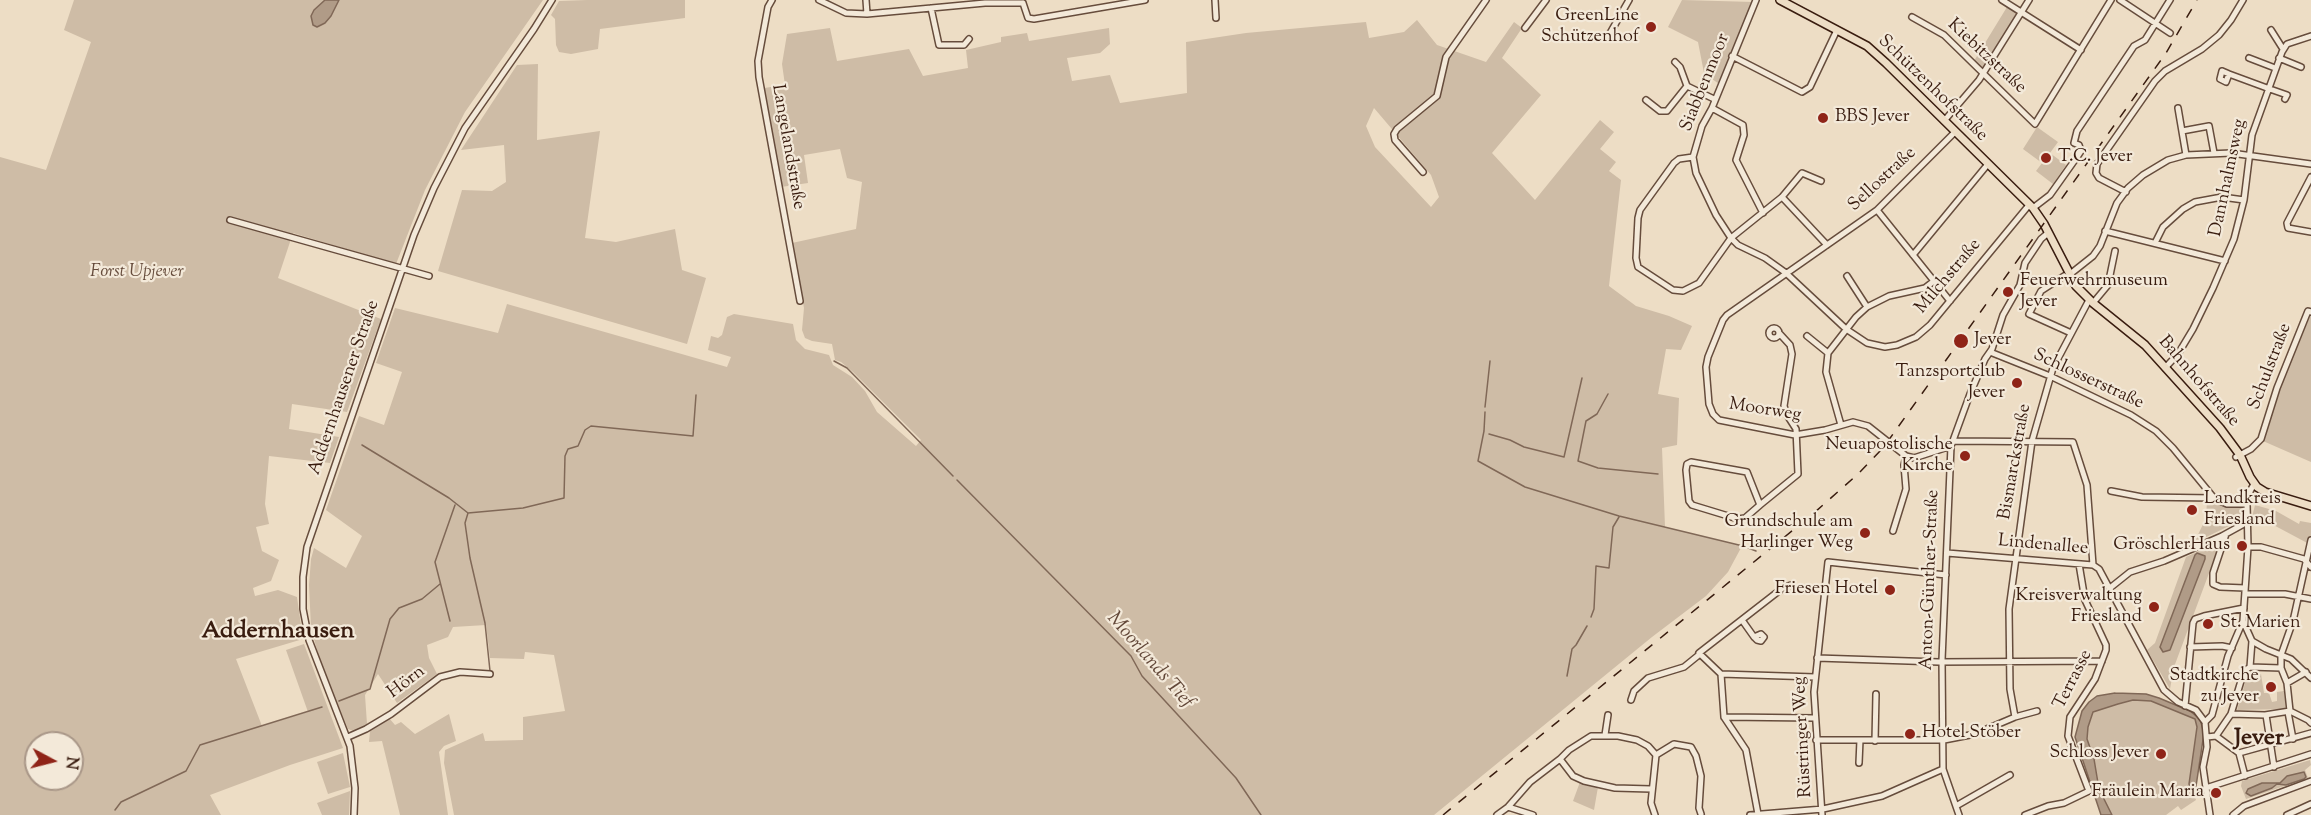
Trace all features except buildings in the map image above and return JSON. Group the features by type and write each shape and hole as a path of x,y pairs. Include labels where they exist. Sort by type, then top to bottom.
{"main road":[{"name":"Schützenhofstraße","path":"1780,0 1794,3 1867,46 2031,207 2044,224"},
{"name":"Bahnhofstraße","path":"2044,224 2067,275 2091,302 2141,340 2220,428 2254,484"},
{"path":"2254,484 2265,492 2311,506"}],"street":[{"name":"Addernhausener Straße","path":"354,815 354,768 348,737 319,670 309,640 303,609 303,577 307,547 402,267 423,212 452,152 552,0"},
{"path":"772,0 778,0"},
{"name":"Langelandstraße","path":"772,0 768,7 758,61 759,77 800,301"},
{"path":"819,0 846,13 867,14 985,3 1024,2 1025,13 1028,18 1034,19 1110,2 1145,0"},
{"path":"866,0 867,14"},
{"path":"1215,0 1216,18"},
{"path":"1423,172 1395,140 1394,134 1437,96 1442,66 1446,57 1486,0"},
{"path":"1525,28 1546,0"},
{"path":"1609,35 1629,0"},
{"name":"Siabbenmoor","path":"1756,0 1712,108 1702,126 1693,157 1700,184 1716,215 1738,245 1765,258 1786,273 1846,329"},
{"path":"2002,0 2081,50 2111,0"},
{"path":"1944,121 1983,73 2029,0"},
{"path":"2120,0 2170,33"},
{"path":"2156,23 2170,0"},
{"path":"2126,192 2099,178 2096,173 2097,164 2154,81 2219,35 2242,0"},
{"path":"931,8 939,45 964,45 969,39"},
{"name":"Kiebitzstraße","path":"1912,17 1944,35 2035,124 2081,50"},
{"name":"Milchstraße","path":"1846,329 1867,344 1885,347 1916,337 1923,331 2031,207 2050,195 2081,151 2079,145 2074,143 2077,131 2134,46 2145,40 2156,23"},
{"path":"1732,56 1802,92 1810,87 1838,30"},
{"path":"2271,30 2283,49 2287,44 2311,36"},
{"name":"Dannhalmsweg","path":"2165,368 2178,354 2193,329 2234,239 2244,200 2252,135 2267,88 2283,49"},
{"path":"2249,58 2275,68"},
{"path":"2279,58 2301,67"},
{"path":"1675,62 1680,67 1687,86 1714,99"},
{"path":"2229,74 2287,95"},
{"path":"1646,100 1660,111 1667,111 1687,86"},
{"path":"1712,108 1743,125 1744,135 1737,150 1736,160 1763,213"},
{"path":"2178,108 2186,155"},
{"path":"2182,131 2209,126 2214,153"},
{"name":"Sellostraße","path":"1786,273 1877,210 1955,132"},
{"path":"2071,333 2029,314 2041,291 2093,256 2117,203 2136,181 2159,164 2186,155 2214,153 2249,155 2311,164"},
{"path":"1693,157 1679,159 1674,163 1640,210 1637,228 1638,267 1673,290 1683,291 1699,284 1731,238 1782,197 1802,173 1821,181"},
{"path":"1913,255 1988,164"},
{"path":"2311,177 2287,223 2288,228 2311,232"},
{"path":"1782,197 1827,245"},
{"path":"2155,243 2163,227 2183,209 2195,202 2222,197 2244,200"},
{"path":"1877,210 1950,301"},
{"path":"230,219 429,276"},
{"path":"2105,231 2225,261"},
{"name":"Anton-Günther-Straße","path":"1959,815 1943,769 1942,660 1952,444 2003,315 2020,285 2025,263 2041,239 2048,233"},
{"name":"Bismarckstraße","path":"2015,717 2009,661 2009,609 2032,441 2050,376 2071,333 2091,302 2108,285 2115,251"},
{"name":"Moorweg","path":"1786,273 1727,315 1715,338 1706,367 1709,404 1713,414 1719,420 1795,435 1853,422 1868,426 1906,456"},
{"path":"1847,276 1867,307"},
{"path":"1841,425 1826,372 1828,353 1867,307 1889,296 1925,288 1934,281"},
{"name":"Schulstraße","path":"2238,456 2251,449 2261,439 2277,388 2310,311"},
{"path":"1760,505 1748,472 1691,462 1687,464 1686,470 1689,501 1692,505 1738,519 1745,518 1798,474 1796,429 1784,406 1792,354 1790,345 1779,333"},
{"path":"1807,336 1828,353"},
{"name":"Schlosserstraße","path":"1990,352 2050,376 2131,414 2156,431 2187,463 2211,497"},
{"path":"1893,531 1906,489 1904,465 1906,456 1914,458 1952,444 2073,442 2088,485 2093,565"},
{"path":"2205,722 2212,716 2232,648 2243,621 2248,547 2247,504 2248,495 2254,484"},
{"path":"2111,491 2142,497 2211,497 2227,504 2247,504"},
{"path":"2110,588 2130,572 2164,561 2226,534 2242,525 2247,516"},
{"path":"2226,534 2213,573 2213,584 2245,591 2285,594 2311,599"},
{"path":"2293,740 2287,683 2281,669 2282,656 2293,621 2311,540"},
{"path":"2248,547 2261,547 2308,559"},
{"name":"Lindenallee","path":"1947,553 2093,565 2099,569 2110,588 2164,690 2185,706"},
{"path":"2308,559 2311,567"},
{"name":"Rüstringer Weg","path":"1822,812 1816,740 1815,677 1828,562 1946,575"},
{"name":"Terrasse","path":"2025,815 2048,806 2064,803 2088,791 2068,736 2070,717 2095,679 2106,645 2085,600 2079,564"},
{"path":"1631,700 1634,691 1648,678 1684,666 1784,587 1791,585"},
{"path":"2210,815 2203,766 2207,737 2205,722 2200,714 2185,706 2191,627 2195,619 2244,608"},
{"path":"1742,620 1754,637"},
{"path":"2243,621 2252,641 2250,667"},
{"path":"2252,641 2291,659 2309,674 2287,683"},
{"path":"2190,647 2232,648"},
{"path":"1699,654 1721,674 1815,677"},
{"path":"1817,658 2102,661"},
{"path":"2216,736 2231,714 2244,671 2250,667 2281,669"},
{"name":"Hörn","path":"348,737 391,714 440,676 460,672 490,675"},
{"path":"1721,674 1724,717 1746,750 1758,814"},
{"path":"1875,741 1876,694"},
{"path":"1816,740 1944,740 1975,734 2015,717 2037,711"},
{"path":"2231,714 2266,715 2289,712 2310,721"},
{"path":"2266,715 2274,767"},
{"path":"1605,735 1608,716"},
{"path":"1724,717 1815,718"},
{"path":"2239,753 2293,740 2311,733"},
{"path":"1497,815 1508,807 1530,782 1591,736 1605,735 1636,740 1656,755"},
{"path":"2207,737 2216,736 2239,753 2245,776"},
{"path":"1859,763 1860,741"},
{"path":"1656,755 1674,744 1690,747 1696,756 1701,776 1699,808 1702,815 1695,815"},
{"path":"2206,788 2311,754"},
{"path":"1655,815 1651,803 1651,789 1656,755"},
{"path":"1560,759 1573,776 1584,781 1615,788 1651,789"},
{"path":"1750,815 1822,812 1882,796 1943,769"},
{"path":"1956,806 2010,775"},
{"path":"2233,815 2244,806 2311,781"},
{"path":"2287,815 2300,813 2311,804"},
{"path":"1508,807 1533,815"}],"green space":[{"name":"Forst Upjever","path":"74,0 325,0 314,10 317,27 331,16 339,0 543,0 465,112 425,190 396,264 293,233 278,278 381,319 347,412 292,404 289,429 339,437 330,463 269,456 265,504 269,524 256,527 262,551 279,560 271,581 253,588 255,596 278,590 297,597 303,639 236,659 262,726 308,712 286,650 304,644 343,748 210,795 221,815 0,815 0,157 46,170 91,42 64,30"},
{"path":"685,0 685,18 600,29 598,49 571,54 559,52 556,45 555,19 551,15 559,1"},
{"path":"1682,0 1754,2 1719,84 1704,73 1698,42 1668,27"},
{"path":"2007,7 2016,13 2016,16 1981,68 1974,61"},
{"path":"1417,20 1437,45 1486,62 1514,22 1522,28 1502,58 1541,95 1492,153 1535,200 1600,120 1614,132 1600,149 1616,162 1609,171 1621,180 1609,286 1636,306 1692,326 1681,350 1666,349 1658,394 1679,398 1677,445 1662,448 1665,527 1742,546 1728,572 1706,596 1652,637 1434,815 454,815 444,763 445,750 483,733 485,741 523,740 523,717 565,711 554,655 525,652 524,659 490,658 486,625 453,627 448,637 427,645 429,658 437,674 397,703 378,674 365,695 367,724 356,732 348,729 320,661 311,628 309,585 311,559 314,548 346,568 362,536 326,510 359,416 384,425 402,372 376,363 395,308 498,333 507,304 727,367 731,357 708,350 711,336 718,338 722,335 727,317 734,314 793,324 796,340 805,349 829,355 833,365 852,377 865,391 877,412 916,446 921,440 853,372 835,360 832,344 805,338 802,330 804,308 792,243 856,229 862,182 847,178 840,149 804,155 808,183 781,187 764,88 785,85 782,64 787,34 830,28 837,61 909,49 923,76 968,68 966,50 1001,42 1001,37 1027,33 1029,41 1109,28 1110,44 1100,53 1067,58 1072,81 1110,75 1120,103 1187,93 1186,42 1246,33 1366,22 1369,38 1404,32","holes":["1374,108 1431,175 1439,197 1431,207 1375,147 1366,126"]},
{"path":"538,64 537,140 600,131 585,238 616,242 675,229 682,270 706,278 687,344 438,271 462,190 492,191 506,182 504,145 461,150 517,65"},
{"name":"T.C. Jever","path":"2037,127 2058,142 2050,153 2066,165 2053,184 2036,171 2042,163 2023,149"},
{"path":"2311,314 2311,462 2263,441 2272,406"},
{"path":"2207,501 2224,506 2243,507 2243,514 2231,525 2194,543 2206,518"},
{"path":"2255,505 2276,511 2299,524 2300,521 2311,523 2311,545 2266,521 2252,517"},
{"path":"2221,541 2174,667 2170,689 2147,650 2155,643 2186,557"},
{"path":"2248,673 2261,674 2264,693 2269,693 2272,702 2277,701 2277,692 2284,691 2286,709 2237,710"},
{"path":"2116,698 2160,700 2197,718 2200,726 2193,791 2196,800 2181,810 2178,806 2166,815 2106,815 2095,786 2083,721 2093,706"},
{"path":"449,714 456,741 444,746 439,752 448,815 400,815 382,741 369,742 370,731 389,718 395,725 401,722 415,734"},
{"path":"343,753 350,787 328,794 317,762"},
{"path":"2310,760 2311,765 2305,770 2308,778 2246,799 2241,786 2242,781"},
{"path":"1580,782 1598,787 1594,810 1573,801"},
{"path":"350,791 349,815 322,815 317,803"}],"shaded area":[{"path":"325,0 339,0 331,16 317,27 313,25 311,16"},
{"path":"2197,553 2205,556 2205,559 2170,650 2163,652 2160,647"},
{"path":"2115,693 2146,694 2190,711 2200,719 2204,733 2195,793 2192,793 2189,784 2197,727 2195,719 2151,701 2133,700 2093,712 2088,727 2087,739 2094,759 2099,789 2112,815 2101,815 2075,737 2082,711 2089,702 2097,696"},
{"path":"2304,772 2306,777 2304,779 2286,785 2277,784 2251,796 2246,793 2248,789 2262,783 2280,783 2287,776"}],"waterway":[{"name":"Moorlands Tief","path":"834,361 847,368 953,476"},
{"path":"1485,407 1490,361"},
{"path":"1489,434 1524,447 1564,457 1582,378"},
{"path":"1608,394 1597,414 1586,421 1578,461 1598,468 1658,474"},
{"path":"362,445 449,498 468,513 523,508 564,498 565,456 568,449 578,446 585,430 591,426 693,436 696,395"},
{"path":"1485,412 1478,461 1525,487 1619,516 1756,551"},
{"name":"Moorlands Tief","path":"957,480 1131,656 1142,676 1236,778 1261,815"},
{"path":"450,621 435,562 455,505"},
{"path":"468,513 465,523 470,558 485,623 490,671"},
{"path":"1591,617 1594,609 1596,566 1609,568 1613,527 1619,517"},
{"path":"339,701 370,689 390,619 399,608 422,599 440,584"},
{"path":"1567,676 1572,649 1587,626"},
{"path":"115,810 121,802 186,771 200,745 322,707"}],"railway":[{"path":"1443,815 1814,513 1883,448 2166,53 2197,0"}],"place":[{"name":"GreenLine Schützenhof","path":"1651,27"},
{"name":"BBS Jever","path":"1823,118"},
{"name":"T.C. Jever","path":"2046,158"},
{"name":"Feuerwehrmuseum Jever","path":"2008,292"},
{"name":"Jever","path":"1961,341"},
{"name":"Tanzsportclub Jever","path":"2017,383"},
{"name":"Neuapostolische Kirche","path":"1965,456"},
{"name":"Landkreis Friesland","path":"2192,510"},
{"name":"Grundschule am Harlinger Weg","path":"1865,533"},
{"name":"GröschlerHaus","path":"2242,546"},
{"name":"Friesen Hotel","path":"1890,590"},
{"name":"Kreisverwaltung Friesland","path":"2154,607"},
{"name":"St. Marien","path":"2208,624"},
{"name":"Stadtkirche zu Jever","path":"2271,687"},
{"name":"Hotel Stöber","path":"1910,734"},
{"name":"Schloss Jever","path":"2161,754"},
{"name":"Fräulein Maria","path":"2216,793"}],"district":[{"name":"Addernhausen","path":"278,633"},
{"name":"Jever","path":"2259,740"}]}
